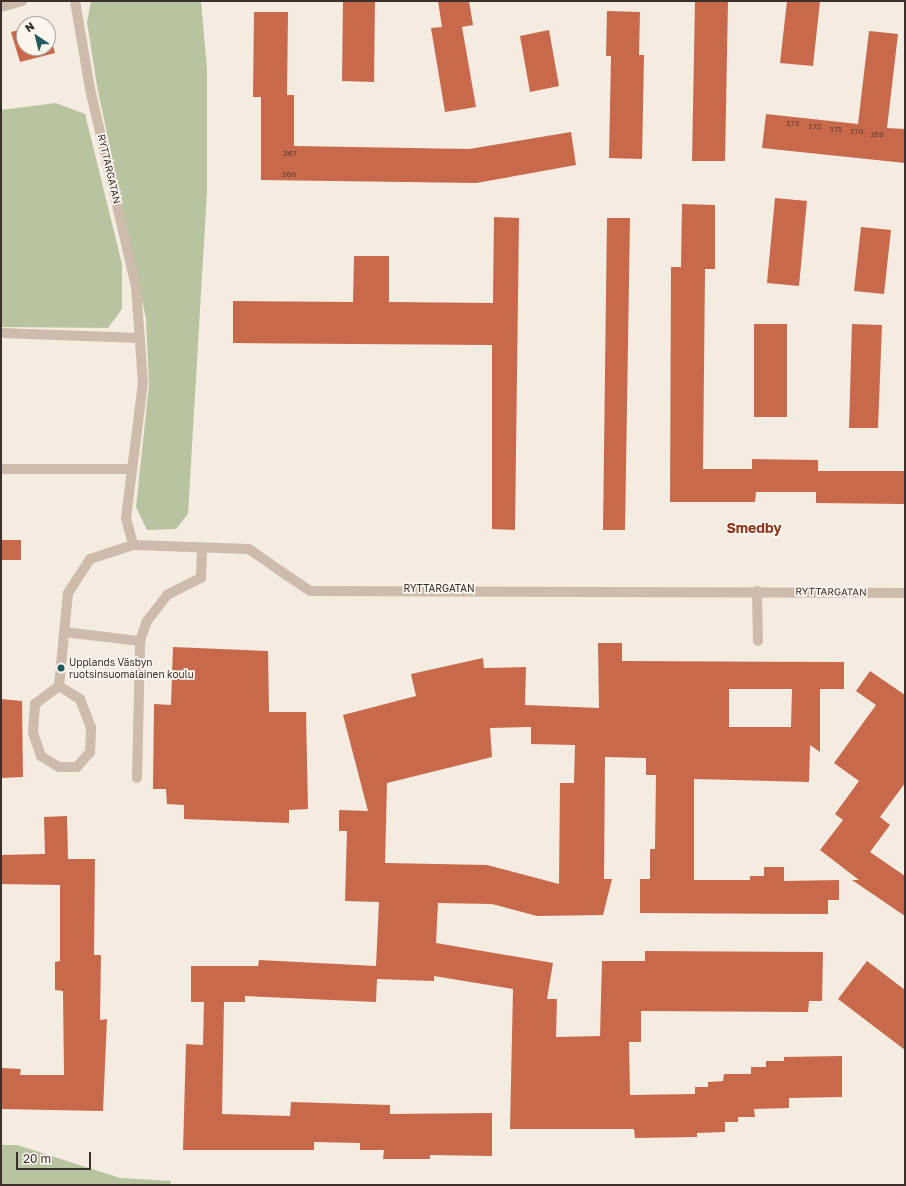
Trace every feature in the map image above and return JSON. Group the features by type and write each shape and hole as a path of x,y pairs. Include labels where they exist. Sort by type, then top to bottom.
{"street":[{"path":"1,7 22,1"},
{"name":"RYTTARGATAN","path":"75,1 90,89 136,286 143,383 126,518 133,544"},
{"path":"1,332 140,338"},
{"path":"1,470 132,469"},
{"name":"RYTTARGATAN","path":"59,686 68,592 90,559 133,544 249,549 310,591 757,591 905,593"},
{"path":"137,778 140,641 147,621 167,595 201,578 202,548"},
{"path":"757,591 758,641"},
{"path":"64,632 140,641"},
{"path":"59,686 80,699 91,728 90,752 77,767 59,767 42,756 32,733 35,704 59,686"}],"green space":[{"path":"91,1 201,1 207,69 207,191 188,514 176,529 147,530 136,507 149,385 146,319 97,86 87,22"},
{"path":"56,103 85,114 122,264 122,309 108,328 1,327 1,110"},
{"path":"1,1145 17,1145 120,1178 171,1181 170,1185 1,1185"}],"building":[{"path":"343,1 375,1 374,82 342,81"},
{"path":"438,1 469,1 473,25 462,27 476,107 445,112 431,28 442,27"},
{"path":"695,1 728,1 725,161 692,161"},
{"path":"787,1 820,1 813,66 780,63"},
{"path":"607,11 640,12 639,55 644,55 642,159 609,158 611,56 606,56"},
{"path":"254,12 288,12 287,95 294,95 294,146 469,149 571,132 576,165 476,183 261,180 261,97 253,97"},
{"path":"549,30 559,86 530,92 520,36"},
{"path":"16,31 16,49 11,32"},
{"path":"869,31 898,34 887,128 905,129 905,163 762,148 766,114 858,124"},
{"path":"18,56 43,56 20,62"},
{"path":"775,198 807,201 799,286 767,283"},
{"path":"682,204 715,205 715,269 705,269 703,469 752,469 752,459 818,460 818,471 905,471 905,504 816,503 816,492 756,492 755,502 670,502 671,267 681,267"},
{"path":"494,217 519,218 515,530 492,529 492,345 233,343 233,301 353,302 354,256 389,256 389,302 493,303"},
{"path":"607,218 630,218 625,530 603,530"},
{"path":"861,227 891,230 884,294 854,291"},
{"path":"754,324 787,324 787,417 754,417"},
{"path":"852,324 882,325 878,428 849,428"},
{"path":"1,540 21,540 21,560 1,560"},
{"path":"598,643 622,643 622,661 844,662 844,689 820,689 820,752 810,745 809,782 694,779 694,880 750,880 750,876 764,876 764,867 784,867 784,881 839,880 839,900 828,900 828,914 640,913 640,879 650,879 650,849 655,849 656,775 646,775 646,758 605,757 604,879 612,879 603,915 537,916 492,904 438,903 436,943 553,963 547,999 557,999 556,1037 600,1036 602,961 645,961 645,951 823,952 822,1001 809,1001 808,1012 641,1011 641,1042 629,1042 630,1095 695,1094 695,1087 708,1087 708,1082 723,1081 724,1074 751,1074 751,1067 766,1067 766,1061 784,1061 784,1057 842,1056 842,1097 789,1098 789,1108 754,1109 755,1117 738,1117 738,1122 725,1122 725,1132 697,1133 697,1137 635,1138 634,1129 510,1129 513,989 434,976 434,981 377,979 376,1002 245,996 245,1002 224,1002 222,1114 290,1116 291,1102 390,1105 390,1114 492,1113 492,1156 430,1155 430,1159 383,1159 384,1150 360,1150 360,1143 314,1142 314,1150 183,1150 186,1044 203,1045 204,1002 191,1002 191,966 258,966 259,960 376,966 379,902 345,901 347,831 339,831 339,810 368,811 343,715 416,696 411,674 483,658 484,668 526,667 525,705 599,708","holes":["729,689 792,689 791,727 729,727","531,727 531,744 575,745 574,783 560,783 559,884 487,865 385,863 387,783 492,757 490,728"]},
{"path":"173,647 268,651 269,712 306,712 308,809 289,810 289,823 184,819 184,805 167,804 166,789 153,789 154,704 171,705"},
{"path":"870,671 905,695 905,783 880,817 890,825 870,852 905,876 905,916 852,880 859,880 820,850 843,820 835,814 859,781 834,763 876,705 856,691"},
{"path":"1,699 22,701 23,777 1,778"},
{"path":"67,816 68,859 95,859 94,955 101,955 100,1020 107,1019 103,1111 1,1109 1,1068 21,1069 20,1075 64,1075 63,991 55,990 55,962 60,961 60,885 1,884 1,855 45,854 44,817"},
{"path":"867,961 905,990 905,1050 838,999"}],"place":[{"name":"Upplands Väsbyn ruotsinsuomalainen koulu","path":"61,668"}],"district":[{"name":"Smedby","path":"754,528"}]}
